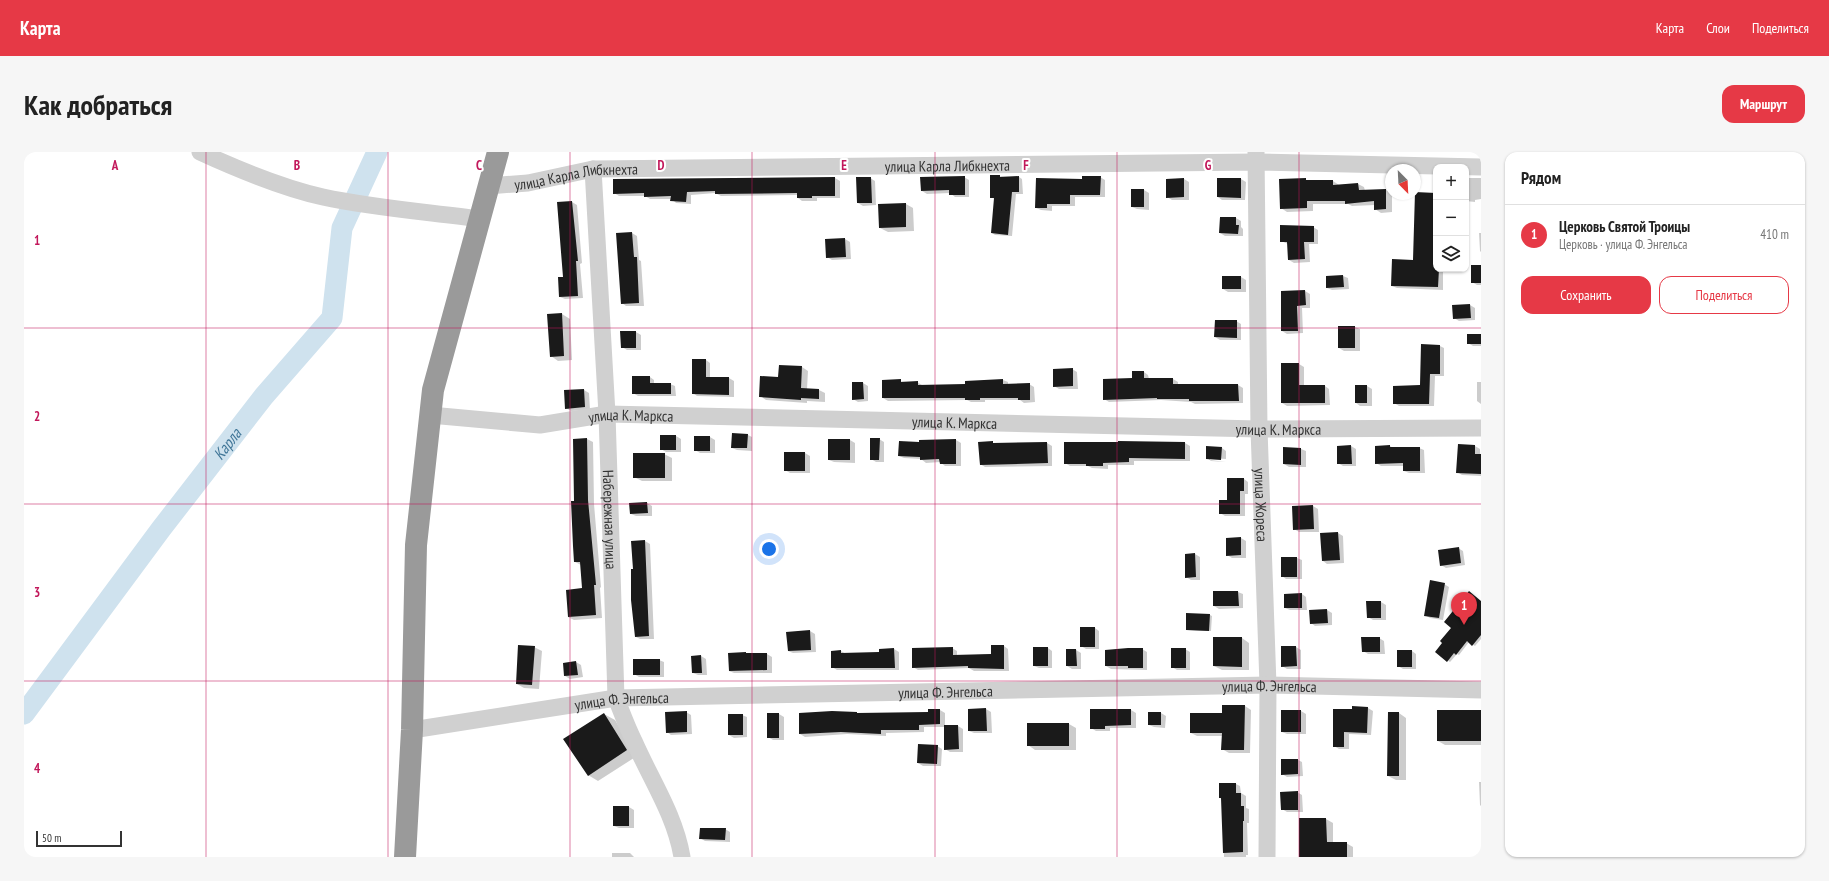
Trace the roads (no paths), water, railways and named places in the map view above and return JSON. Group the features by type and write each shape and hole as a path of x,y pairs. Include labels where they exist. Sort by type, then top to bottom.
{"highway":[{"path":"405,857 412,730 416,545 433,390 498,152"}],"street":[{"path":"205,153 293,189 324,197 413,211 480,219"},
{"name":"улица Карла Либкнехта","path":"488,186 528,183 592,169 1256,157 1481,167"},
{"name":"улица Жореса","path":"1256,157 1259,429 1268,685 1268,857"},
{"name":"Набережная улица","path":"592,169 607,414 616,698 633,741 669,812 680,842 682,857"},
{"name":"улица К. Маркса","path":"430,415 540,425 607,414 1259,429 1481,428"},
{"name":"улица Ф. Энгельса","path":"412,730 616,698 1268,685 1481,690"}],"waterway":[{"name":"Карла","path":"24,714 161,529 264,396 332,318 342,228 377,152"}],"place":[{"name":"Церковь Святой Троицы","path":"1464,625"}]}
